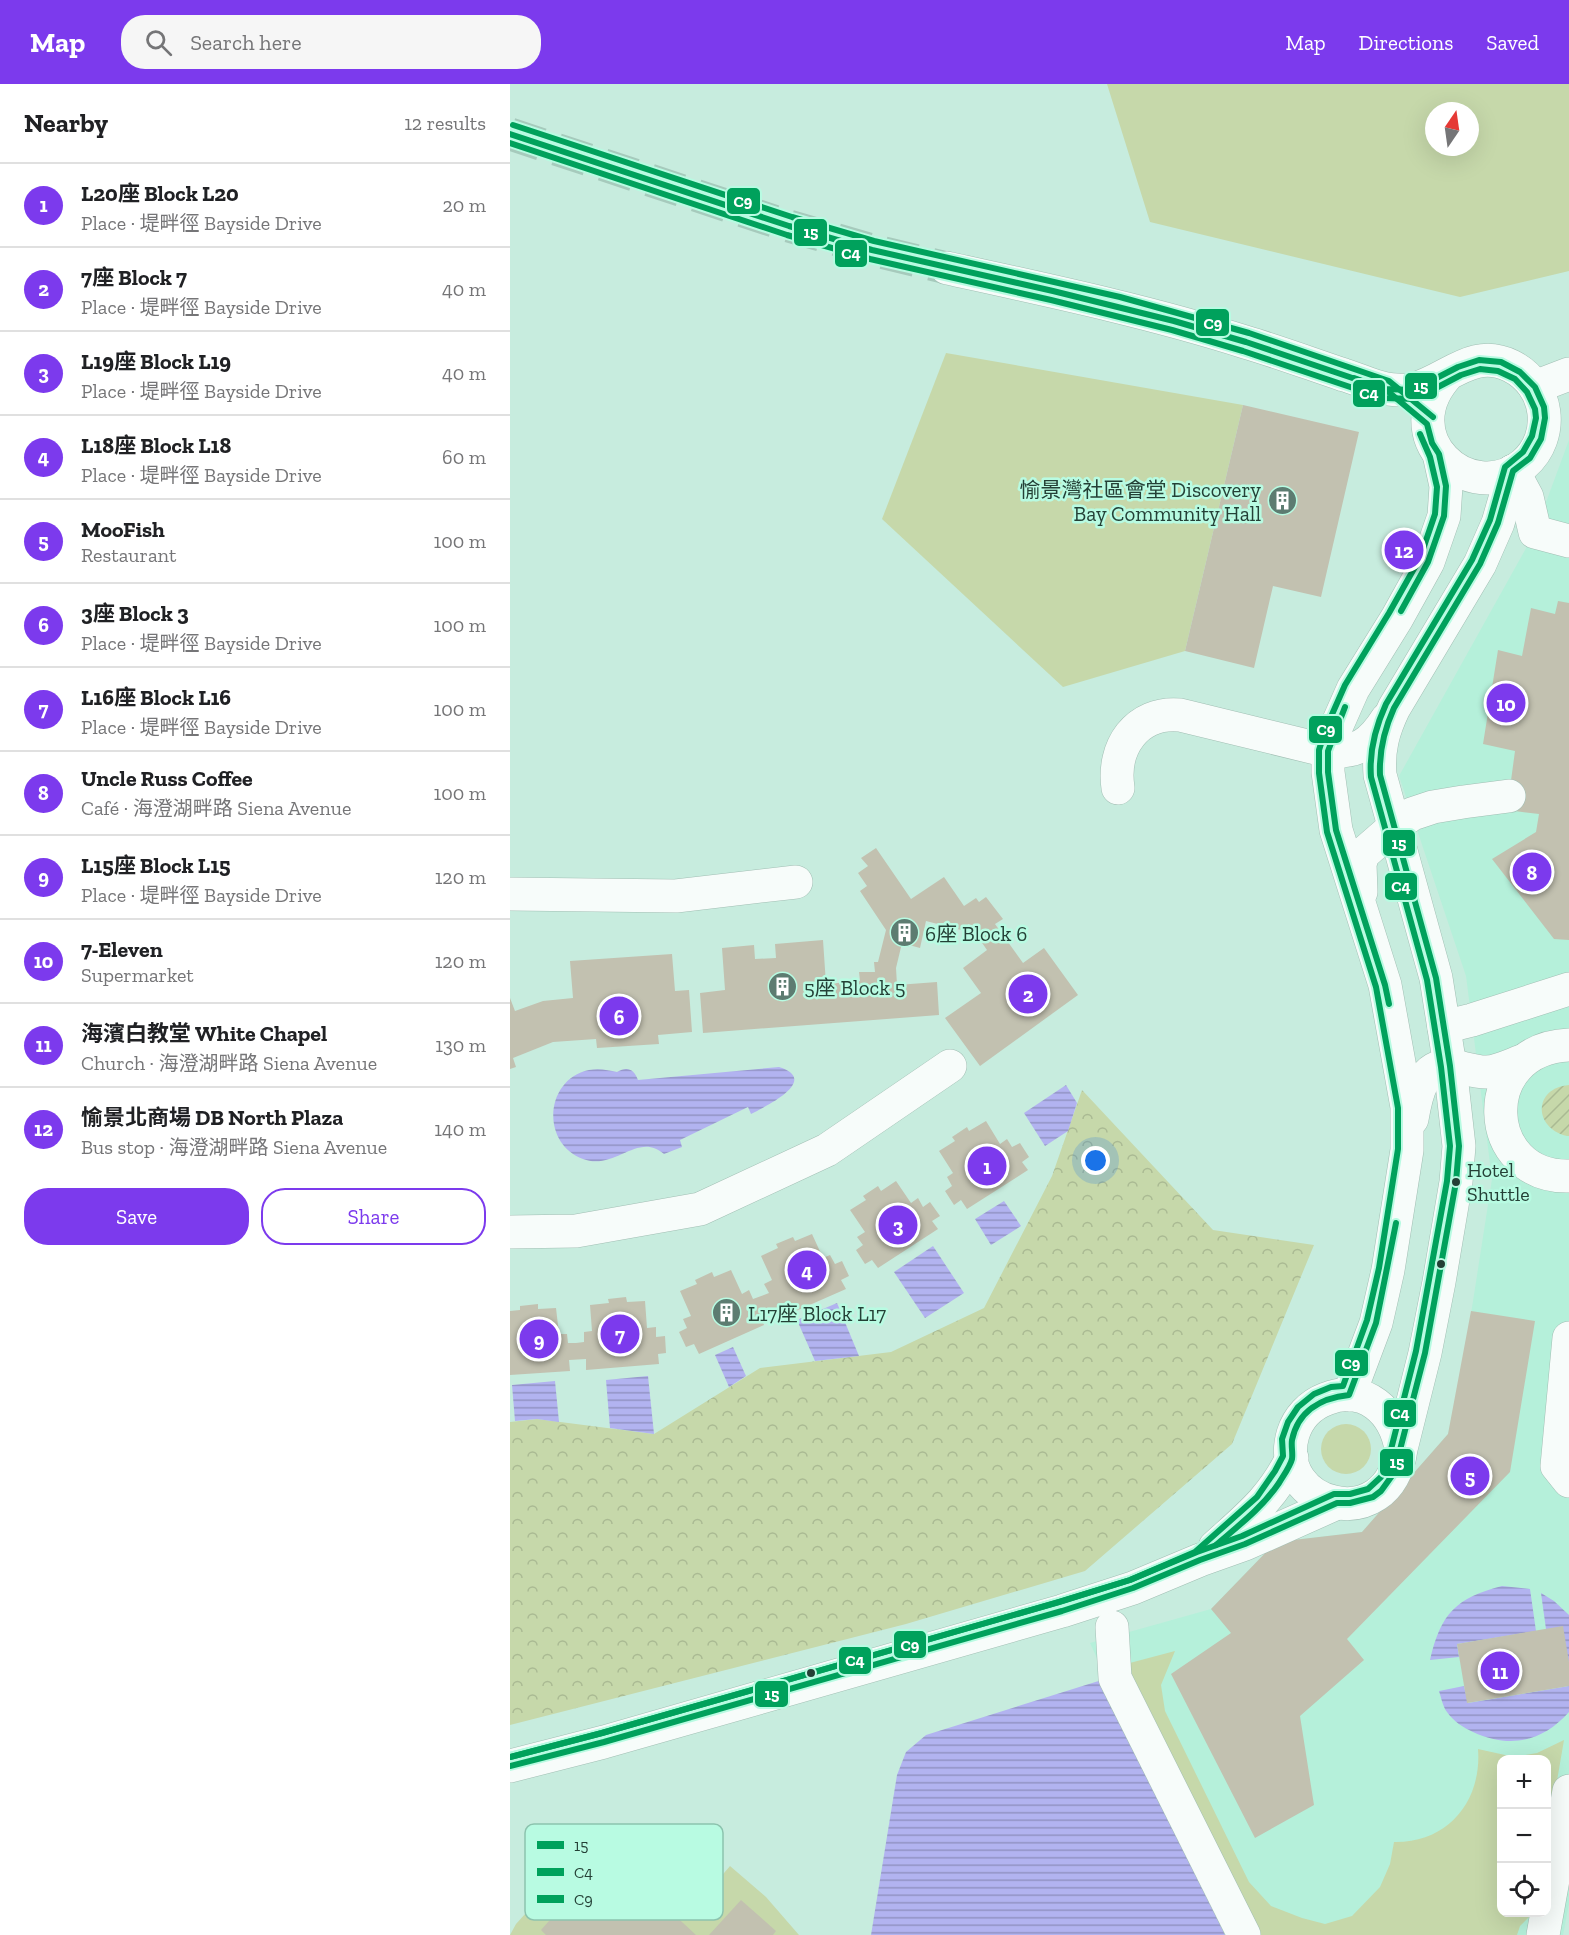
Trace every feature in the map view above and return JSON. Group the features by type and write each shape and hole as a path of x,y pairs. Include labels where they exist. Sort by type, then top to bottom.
{"street":[{"path":"947,267 1184,324 1246,342 1385,389 1413,390 1468,363 1479,360 1501,362 1520,372 1535,387 1544,407 1544,429 1537,449 1530,458 1513,471 1493,477 1473,476 1454,468 1439,454 1432,443 1427,424 1428,409 1432,395 1449,373"},
{"path":"1535,387 1569,374"},
{"path":"1385,389 1427,424"},
{"path":"1407,1150 1407,1107 1385,985 1336,830 1328,772 1328,751 1353,689 1428,562 1444,516 1446,486 1439,454"},
{"path":"1513,471 1527,497 1535,532 1569,541"},
{"path":"1118,788 1115,771 1125,742 1145,722 1168,714 1328,751 1345,752 1358,749 1380,730 1480,564 1498,523 1513,471"},
{"path":"1394,708 1378,756 1380,775 1436,978 1450,1066 1459,1146 1456,1182 1425,1353 1399,1465 1392,1479 1382,1491 1368,1500 1353,1504 1337,1503 1321,1498 1307,1488 1297,1475 1292,1458 1291,1442 1296,1426 1305,1413 1318,1402 1333,1396 1349,1395 1365,1398 1380,1406 1395,1425 1401,1449"},
{"path":"1364,917 1360,873 1363,854 1394,827 1412,814 1433,807 1509,796"},
{"path":"510,894 676,896 796,882"},
{"path":"1444,1027 1569,990"},
{"path":"1349,1395 1376,1323 1388,1270 1407,1150 1420,1086 1427,1074 1437,1067 1450,1066 1488,1072 1522,1061 1554,1046 1569,1045"},
{"path":"1522,1061 1510,1075 1502,1096 1500,1119 1507,1141 1517,1156 1532,1168 1548,1175 1569,1176"},
{"path":"510,1232 576,1231 700,1209 827,1150 950,1066"},
{"path":"1456,1182 1470,1144 1487,1139 1507,1141"},
{"path":"1569,1338 1557,1466 1569,1481"},
{"path":"1200,1560 1264,1503 1283,1476 1292,1458"},
{"path":"510,1766 604,1742 1062,1611 1133,1588 1245,1544 1337,1503"},
{"path":"1112,1626 1115,1678 1244,1935"},
{"path":"1543,1935 1569,1791"}],"shaded area":[{"path":"1569,440 1569,1904 1563,1935 1225,1935 1090,1643 1211,1609 1276,1542 1362,1532 1448,1434 1466,1346 1492,1179 1466,976 1399,776 1535,532"}],"green space":[{"path":"1107,84 1569,84 1569,271 1460,297 1150,222"},
{"path":"946,353 1243,405 1185,651 1063,687 882,519"},
{"path":"1569,1085 1569,1136 1567,1136 1556,1132 1548,1125 1543,1117 1542,1109 1549,1093"},
{"path":"1082,1090 1213,1230 1314,1245 1232,1444 1085,1571 906,1624 510,1725 510,1422 537,1419 654,1434 760,1368 891,1352 984,1308 1052,1176"},
{"path":"1346,1424 1360,1428 1367,1435 1371,1449 1367,1463 1360,1470 1346,1474 1332,1470 1325,1463 1321,1449 1325,1435 1332,1428"},
{"path":"1175,1651 1161,1685 1165,1711 1249,1882 1271,1906 1325,1924 1352,1916 1380,1887 1390,1864 1394,1842 1430,1835 1445,1827 1458,1815 1474,1786 1478,1768 1478,1749 1505,1755 1497,1755 1497,1917 1529,1917 1520,1926 1517,1935 1257,1935 1126,1664"},
{"path":"1564,1740 1551,1816 1551,1755 1526,1755 1537,1753"},
{"path":"730,1866 766,1897 799,1935 510,1935 525,1914 525,1920 723,1920 723,1874"}],"water":[{"path":"779,1067 790,1072 794,1079 786,1093 751,1114 748,1107 680,1140 682,1147 664,1154 654,1148 645,1147 606,1160 583,1159 569,1151 560,1140 554,1126 553,1112 556,1098 563,1085 574,1076 589,1070 617,1072 627,1069 634,1073 638,1080"},
{"path":"1066,1085 1077,1103 1068,1131 1045,1146 1024,1113"},
{"path":"1004,1201 1021,1226 991,1245 975,1219"},
{"path":"933,1246 964,1293 925,1318 894,1272"},
{"path":"837,1303 859,1356 815,1361 797,1320"},
{"path":"733,1347 746,1376 729,1387 715,1355"},
{"path":"648,1376 654,1434 610,1428 606,1380"},
{"path":"555,1381 559,1422 537,1419 515,1421 512,1385"},
{"path":"1502,1586 1530,1589 1536,1631 1457,1644 1459,1657 1430,1660 1439,1630 1453,1610 1473,1596"},
{"path":"1541,1593 1569,1615 1569,1662 1546,1629"},
{"path":"1105,1679 1225,1935 871,1935 897,1775 906,1752 926,1735"},
{"path":"1464,1686 1468,1703 1569,1686 1569,1712 1548,1730 1525,1740 1500,1740 1487,1737 1459,1724 1444,1707 1439,1691"}],"building":[{"name":"愉景灣社區會堂 Discovery Bay Community Hall","path":"1243,405 1359,432 1321,597 1273,586 1254,668 1185,651"},
{"path":"1558,601 1569,603 1569,940 1554,939 1492,859 1536,832 1539,814 1507,810 1515,751 1483,744 1498,650 1522,656 1531,608 1555,614"},
{"path":"876,848 911,899 944,877 964,906 976,898 979,902 986,897 1003,919 995,924 1023,963 1044,948 1078,995 980,1066 945,1018 981,993 963,968 987,950 969,924 961,930 926,921 920,948 902,943 896,968 897,985 937,982 939,1015 703,1033 700,993 725,990 722,948 754,945 755,959 776,958 775,944 823,940 826,984 860,981 859,972 875,972 874,962 878,962 886,930 860,891 867,886 858,873 868,866 861,858"},
{"path":"672,954 675,991 689,990 692,1032 658,1035 659,1044 597,1048 596,1039 553,1042 513,1058 516,1067 510,1069 510,998 515,1011 543,1001 573,998 570,961"},
{"path":"986,1121 1000,1144 1007,1139 1012,1147 1020,1143 1029,1157 1022,1162 1028,1170 967,1209 961,1200 954,1205 945,1191 952,1186 947,1177 953,1173 939,1151 955,1141 952,1137 967,1127 969,1131"},
{"path":"896,1181 911,1203 918,1198 923,1207 930,1202 940,1216 932,1221 938,1229 878,1268 872,1260 865,1264 856,1250 863,1245 857,1237 865,1232 850,1210 866,1200 863,1196 878,1186 881,1191"},
{"path":"812,1234 823,1258 830,1255 835,1264 842,1261 849,1276 841,1280 846,1289 780,1318 776,1308 760,1315 764,1325 699,1354 694,1344 686,1347 679,1332 687,1328 683,1319 691,1316 680,1291 697,1284 695,1280 712,1272 714,1277 731,1270 742,1294 749,1290 753,1299 769,1293 764,1284 772,1280 761,1256 778,1248 776,1244 793,1237 795,1241"},
{"path":"626,1297 627,1302 645,1301 647,1328 656,1327 656,1337 665,1336 666,1353 658,1354 659,1364 586,1370 586,1359 569,1360 570,1371 510,1375 510,1311 520,1310 520,1306 538,1304 538,1309 556,1308 559,1334 567,1334 568,1343 576,1343 584,1342 584,1332 592,1331 590,1305 609,1303 608,1299"},
{"path":"1471,1311 1535,1321 1510,1472 1347,1639 1364,1660 1300,1716 1314,1805 1255,1838 1171,1674 1231,1633 1211,1609 1276,1542 1362,1532 1448,1434"},
{"path":"1563,1626 1569,1662 1569,1686 1467,1703 1457,1644"},
{"path":"741,1900 776,1931 773,1935 709,1935"},
{"path":"550,1920 680,1920 696,1935 546,1935 541,1930"}],"tunnel":[{"path":"510,134 789,226 872,250 947,268"}],"transit line":[{"name":"C9","path":"513,125 792,217 874,241 1120,297 1249,333 1389,381 1433,417"},
{"name":"15","path":"510,134 789,226 872,250 1174,321 1246,342 1385,389 1413,390 1458,367 1479,360 1501,362 1520,372 1535,387 1544,407 1545,418 1541,439 1530,458 1513,471 1498,523 1480,564 1394,708 1387,724 1381,749 1380,775 1436,978 1450,1066 1459,1146 1456,1182 1425,1353 1394,1473 1381,1491 1373,1497 1350,1503 1337,1503 1245,1544 1133,1588 1062,1611 604,1742 510,1766"},
{"name":"C4","path":"510,143 787,235 870,259 1172,330 1383,398 1415,399 1461,375 1480,369 1498,371 1515,379 1527,392 1535,409 1536,418 1532,436 1523,452 1505,467 1490,520 1472,560 1386,704 1372,749 1371,777 1427,980 1441,1067 1450,1146 1447,1181 1416,1351 1386,1469 1381,1477 1368,1489 1350,1494 1334,1494 1242,1536 1130,1580 602,1733 510,1757"},
{"name":"15","path":"1354,378 1385,389 1427,424 1432,443 1439,454 1446,486 1444,516 1428,562 1401,611"},
{"name":"C9","path":"510,1757 602,1733 1059,1602 1130,1580 1195,1552 1257,1497 1283,1456 1282,1439 1288,1422 1298,1407 1314,1394 1331,1387 1343,1386 1367,1320 1379,1268 1398,1149 1398,1108 1376,987 1327,832 1319,773 1319,750 1345,685 1420,558 1435,514 1437,487 1430,457 1420,434"},
{"name":"15","path":"1345,707 1328,751 1328,772 1336,830 1389,1004"},
{"name":"15","path":"1216,1545 1257,1509 1279,1483 1292,1459 1295,1430 1305,1414 1329,1399 1349,1395 1376,1323 1396,1223"}],"place":[{"name":"愉景灣社區會堂 Discovery Bay Community Hall","path":"1282,501"},
{"name":"愉景北商場 DB North Plaza","path":"1404,550"},
{"name":"7-Eleven","path":"1506,703"},
{"name":"Uncle Russ Coffee","path":"1532,872"},
{"name":"6座 Block 6","path":"904,933"},
{"name":"5座 Block 5","path":"783,987"},
{"name":"7座 Block 7","path":"1028,994"},
{"name":"3座 Block 3","path":"619,1016"},
{"name":"L20座 Block L20","path":"987,1166"},
{"name":"Hotel Shuttle","path":"1456,1182"},
{"name":"L19座 Block L19","path":"898,1225"},
{"name":"L18座 Block L18","path":"807,1270"},
{"name":"L17座 Block L17","path":"727,1313"},
{"name":"L16座 Block L16","path":"620,1334"},
{"name":"L15座 Block L15","path":"539,1339"},
{"name":"MooFish","path":"1470,1476"},
{"name":"海濱白教堂 White Chapel","path":"1500,1671"}]}
